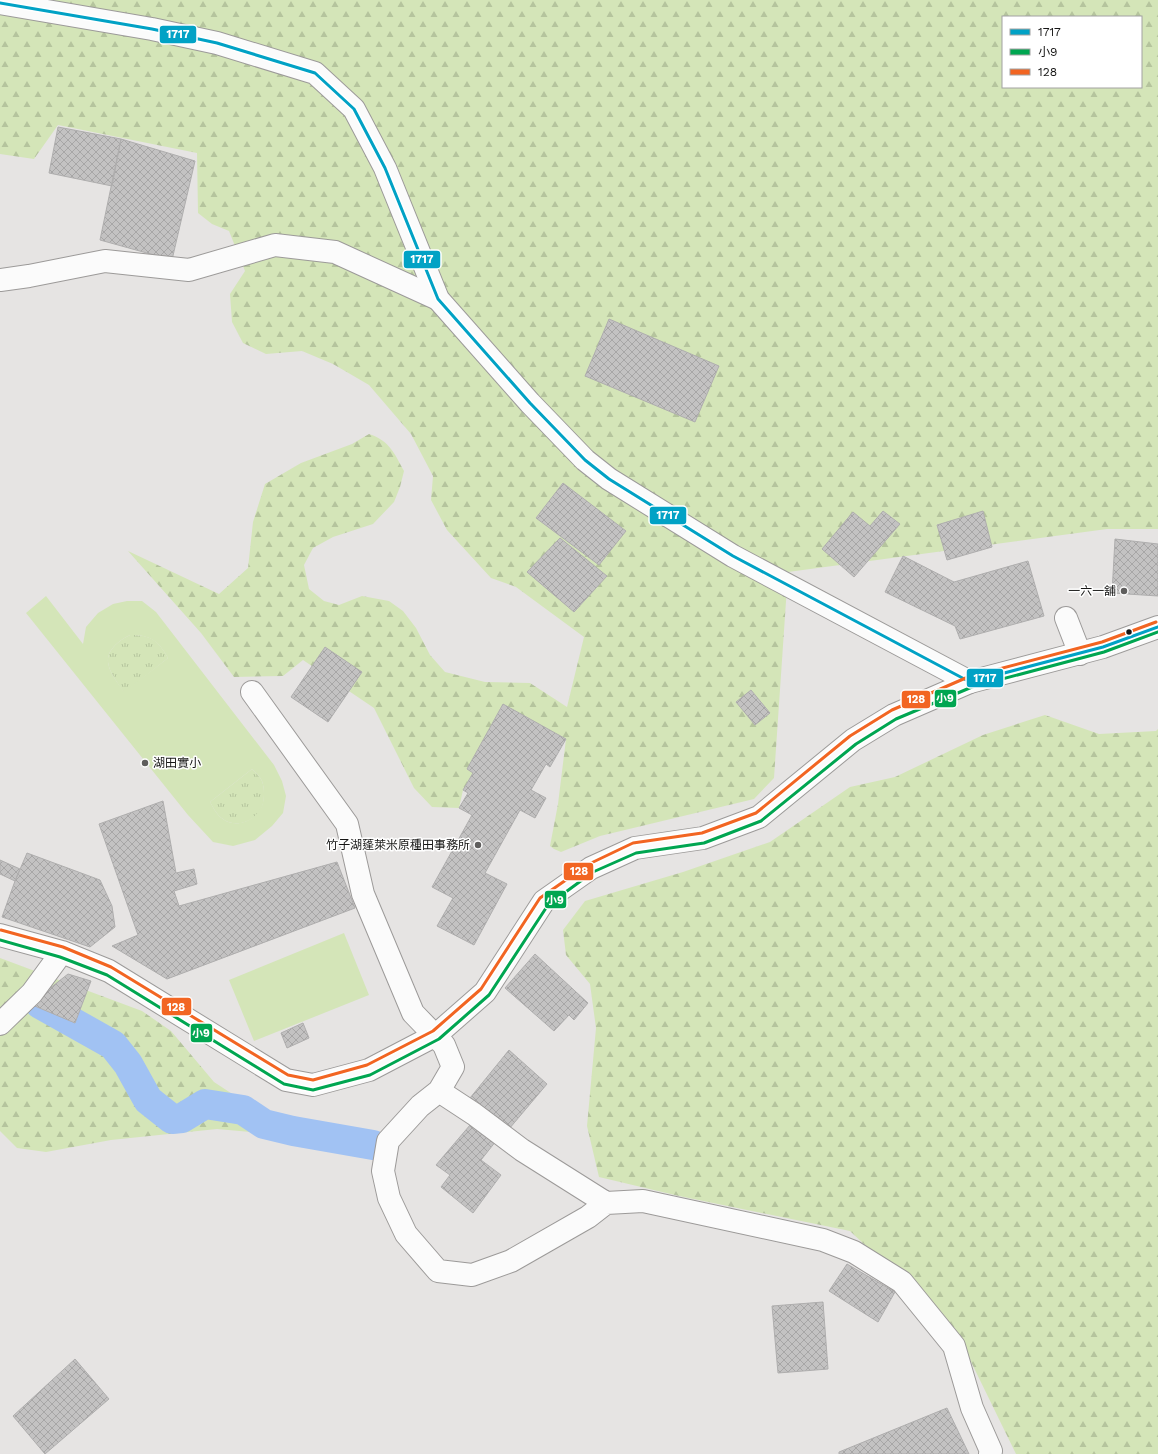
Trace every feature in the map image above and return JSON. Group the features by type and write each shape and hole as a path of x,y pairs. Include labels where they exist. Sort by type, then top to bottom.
{"street":[{"path":"0,3 217,42 315,73 354,109 385,168 438,299 530,403 585,460 609,479 733,556 970,682"},
{"path":"0,280 30,276 105,261 189,270 275,246 335,252 438,299"},
{"path":"1066,618 1080,654"},
{"path":"0,935 62,952 109,971 286,1080 313,1085 369,1070 436,1035 485,992 544,901 591,868 635,848 703,838 759,817 853,740 894,715 970,682 1080,654 1158,627"},
{"path":"252,692 347,824 362,894 413,1013 436,1035 444,1045 453,1068 439,1091 420,1106 388,1142 382,1171 389,1198 406,1234 438,1271 472,1275 511,1261 588,1217 606,1203 643,1200 823,1240 854,1252 902,1282 954,1346 972,1408 991,1451 990,1454"},
{"path":"0,1024 32,993 62,952"},
{"path":"439,1091 474,1114 522,1150 606,1203"}],"green space":[{"path":"0,0 1158,0 1158,529 1107,529 788,572 774,778 754,799 600,836 561,852 550,846 558,804 566,739 473,773 463,790 459,808 432,807 414,788 374,708 303,660 283,676 234,677 201,633 128,551 219,594 248,568 253,522 265,484 301,463 352,444 369,434 382,440 391,448 404,471 400,487 394,502 373,524 333,537 313,548 304,565 309,589 324,601 339,605 362,596 389,601 403,611 416,628 430,655 445,672 485,682 530,683 567,707 584,637 516,587 491,578 447,530 431,500 433,476 411,434 369,385 333,364 302,351 266,354 243,343 232,322 230,294 245,271 229,231 212,224 198,213 197,153 58,125 34,159 0,154"},
{"path":"46,596 83,644 86,627 98,613 113,604 127,601 142,601 156,612 274,765 282,781 286,796 283,813 272,826 255,840 233,846 213,842 188,815 26,613","holes":["130,635 143,636 153,640 161,647 168,658 124,692 110,670 108,657 112,649","252,769 260,777 263,784 264,796 261,808 256,815 247,821 237,823 227,822 219,816 210,802"]},
{"path":"130,635 143,636 153,640 161,647 168,658 124,693 110,670 108,657 115,646"},
{"path":"1045,715 1099,734 1156,731 1158,729 1158,1454 1016,1454 956,1331 850,1231 679,1196 599,1177 587,1126 596,1028 590,984 566,955 563,930 585,901 683,872 770,842 850,787 895,777 983,735"},
{"path":"252,769 260,777 263,784 264,796 262,808 257,815 248,821 237,823 227,822 219,816 210,802"},
{"path":"344,933 369,995 254,1041 229,980"},
{"path":"0,958 142,1011 171,1031 214,1082 243,1101 317,1138 217,1129 111,1140 46,1152 17,1148 0,1131"}],"building":[{"path":"58,127 121,139 112,186 49,173"},
{"path":"121,139 195,161 172,260 100,240"},
{"path":"609,319 719,366 695,422 585,376"},
{"path":"563,483 626,531 599,565 536,518"},
{"path":"883,511 900,524 854,577 822,549 853,512 870,526"},
{"path":"983,511 992,547 947,560 937,525"},
{"path":"560,538 607,576 574,612 527,572"},
{"path":"1115,539 1158,544 1158,596 1112,593"},
{"path":"903,556 954,582 1028,561 1044,616 960,639 955,626 885,592"},
{"path":"325,647 362,672 328,722 291,697"},
{"path":"751,690 770,713 755,725 736,702"},
{"name":"竹子湖蓬萊米原種田事務所","path":"503,704 566,739 550,767 546,764 531,790 546,798 535,818 520,810 485,873 507,884 474,945 437,926 453,898 432,887 472,815 459,808 468,793 463,790 473,773 467,769"},
{"path":"163,801 176,873 194,869 197,884 174,891 179,906 337,862 355,908 167,979 112,946 138,935 99,824"},
{"path":"27,853 100,880 112,906 115,927 90,947 2,917"},
{"path":"0,860 20,869 15,881 0,874"},
{"path":"535,954 588,1003 574,1020 569,1015 554,1031 505,988"},
{"path":"68,974 91,981 75,1023 30,1004"},
{"path":"303,1023 309,1038 287,1048 281,1033"},
{"path":"509,1050 547,1084 509,1129 470,1098"},
{"path":"476,1118 500,1136 481,1160 501,1175 473,1213 441,1187 450,1175 436,1165"},
{"path":"847,1264 895,1292 878,1322 829,1291"},
{"path":"823,1302 828,1369 778,1373 772,1306"},
{"path":"75,1359 109,1399 45,1454 13,1416"},
{"path":"947,1408 969,1454 839,1454 839,1452"}],"waterway":[{"path":"40,1004 113,1045 128,1064 148,1100 172,1119 182,1118 205,1104 243,1110 264,1124 293,1131 373,1145"}],"transit line":[{"name":"1717","path":"0,3 152,29 217,43 315,73 354,109 385,168 438,299 530,403 585,460 609,479 733,556 970,682 1103,647 1158,627"},
{"name":"128","path":"1,930 63,947 111,967 288,1075 313,1080 367,1065 433,1031 481,989 540,898 589,864 633,843 702,833 756,813 850,736 892,710 968,677 1102,642 1156,622"},
{"name":"小9","path":"0,940 60,957 107,975 284,1084 313,1090 370,1075 439,1039 489,995 548,905 593,872 636,853 704,843 761,821 856,744 896,719 972,687 1104,652 1158,632"}],"place":[{"name":"一六一舖","path":"1124,591"},
{"name":"湖田實小","path":"145,763"},
{"name":"竹子湖蓬萊米原種田事務所","path":"478,845"}]}
